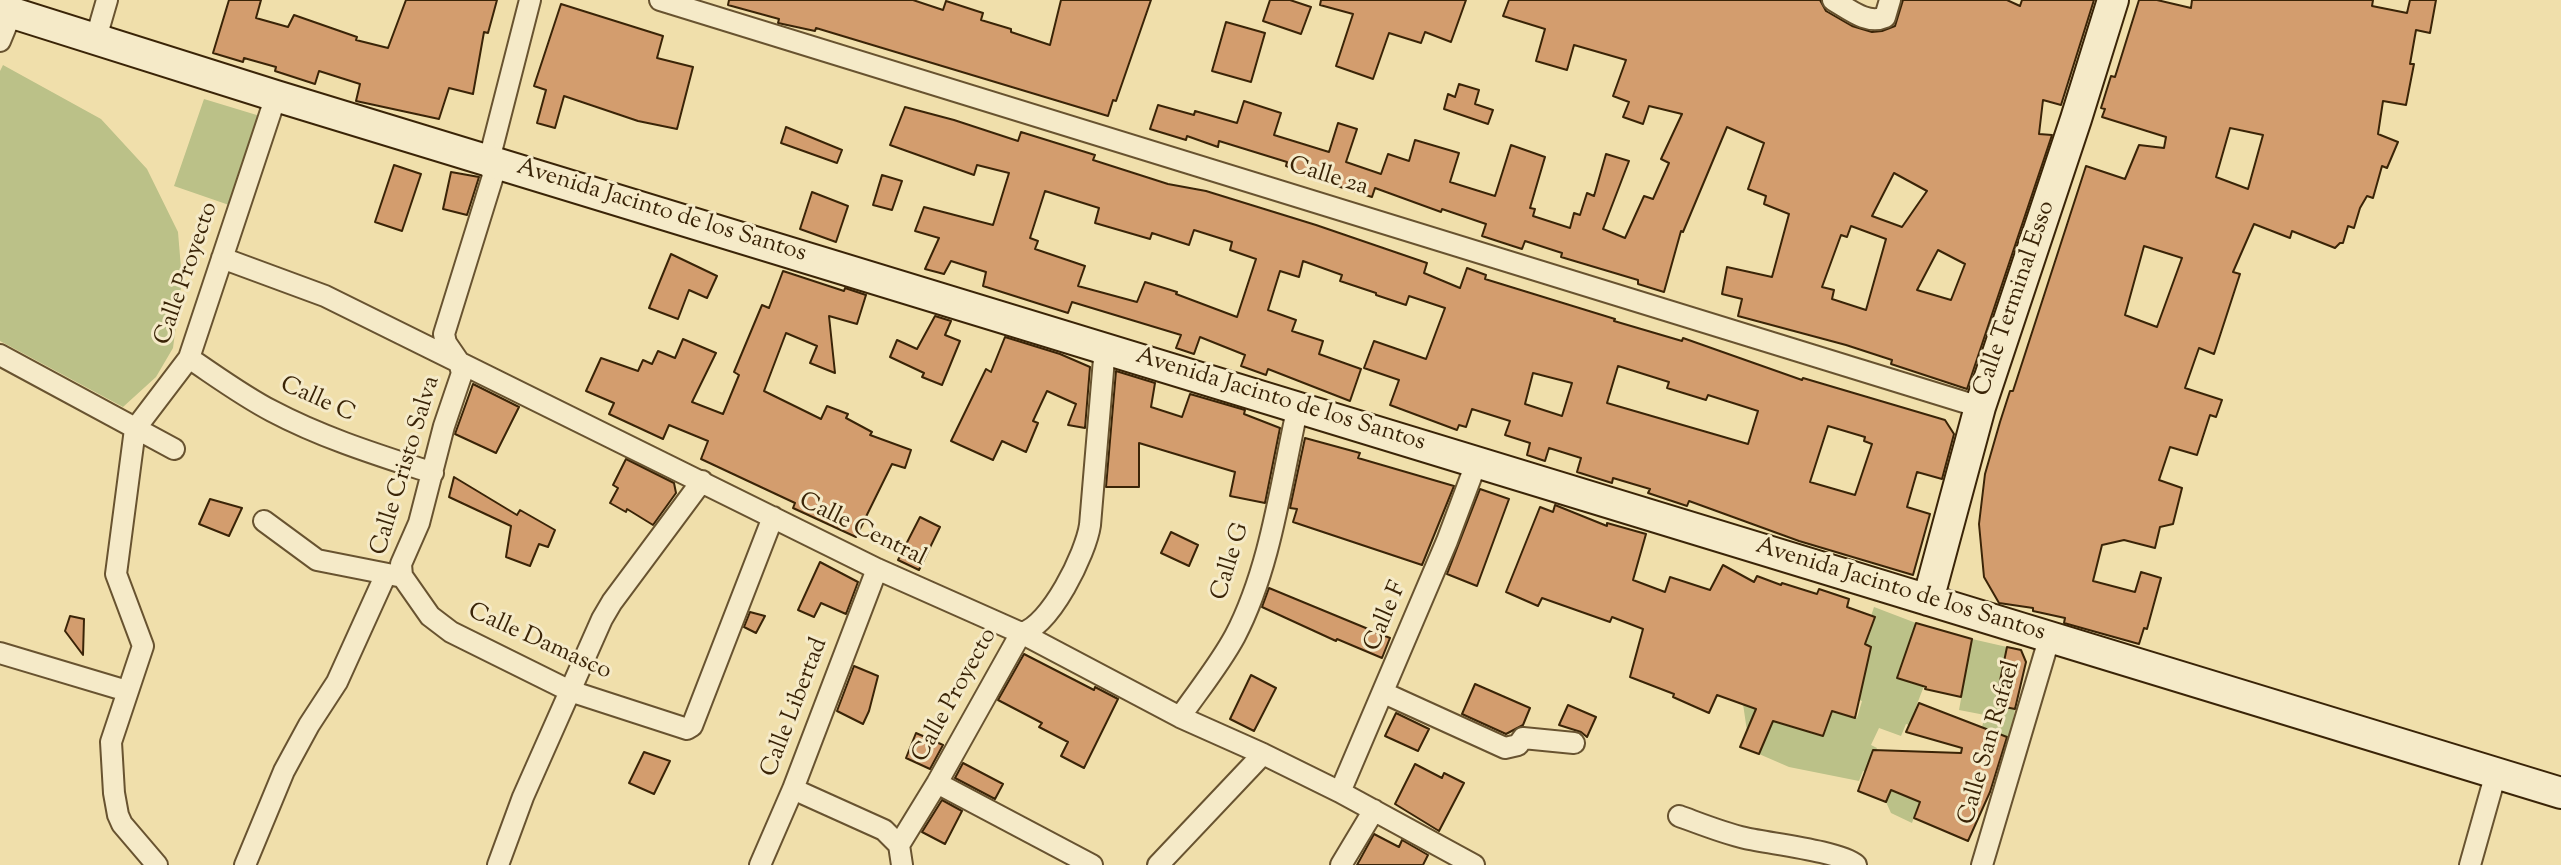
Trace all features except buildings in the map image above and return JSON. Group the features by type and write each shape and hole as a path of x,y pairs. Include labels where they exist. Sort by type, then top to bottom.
{"main road":[{"name":"Calle Terminal Esso","path":"1928,600 1980,407 2113,0"},
{"name":"Avenida Jacinto de los Santos","path":"6,10 276,96 2561,793"}],"street":[{"path":"96,38 107,0"},
{"name":"Calle Cristo Salva","path":"245,865 284,771 334,688 401,564 419,523 444,426 462,373 444,334 493,176 489,160 530,0"},
{"name":"Calle 2a","path":"660,0 1980,407"},
{"path":"1833,0 1870,20 1885,17 1890,0"},
{"path":"0,41 6,10"},
{"name":"Calle Proyecto","path":"157,865 122,824 114,798 111,738 143,646 116,574 135,429 189,358 276,96"},
{"name":"Calle Central","path":"222,258 325,296 877,569 1021,633 1180,717 1340,792 1474,865"},
{"name":"Calle Proyecto","path":"900,855 1021,633 1033,629 1045,617 1068,579 1088,536 1105,347"},
{"path":"0,355 174,449"},
{"name":"Calle C","path":"189,358 246,396 292,421 359,449 433,473"},
{"name":"Calle G","path":"1180,717 1234,637 1247,607 1263,560 1298,406"},
{"name":"Calle F","path":"1340,792 1447,541 1477,461"},
{"path":"498,865 523,797 612,602 702,481"},
{"name":"Calle Damasco","path":"394,575 444,627 570,691 687,729 691,727 773,517"},
{"path":"264,521 317,560 394,575"},
{"name":"Calle Libertad","path":"760,865 793,789 877,569"},
{"name":"Calle San Rafael","path":"1982,865 2050,636"},
{"path":"0,653 127,691"},
{"path":"1384,693 1505,748 1518,745 1523,738 1574,743"},
{"path":"1158,865 1263,754"},
{"path":"2470,865 2496,773"},
{"path":"937,783 1092,865"},
{"path":"793,789 884,830 900,855"},
{"path":"1341,865 1374,810"},
{"path":"1679,816 1741,838 1833,854 1856,865"}],"green space":[{"path":"3,65 101,119 147,169 178,232 182,280 173,348 156,377 123,407 0,341 0,71"},
{"path":"204,99 260,116 229,205 174,186"},
{"path":"1874,607 1916,623 1897,678 1924,686 1909,725 1906,724 1901,736 1879,728 1871,745 1877,748 1867,772 1863,771 1859,781 1789,767 1759,754 1765,739 1747,731 1743,704 1745,697 1802,730 1823,736 1832,711 1857,718 1862,701 1818,688 1866,670 1871,647 1865,644 1875,618 1871,616"},
{"path":"1972,639 2007,647 1995,704 2015,709 2010,738 1982,727 1985,715 1959,710"},
{"path":"1891,790 1923,792 1912,823 1891,813 1886,802"}]}
